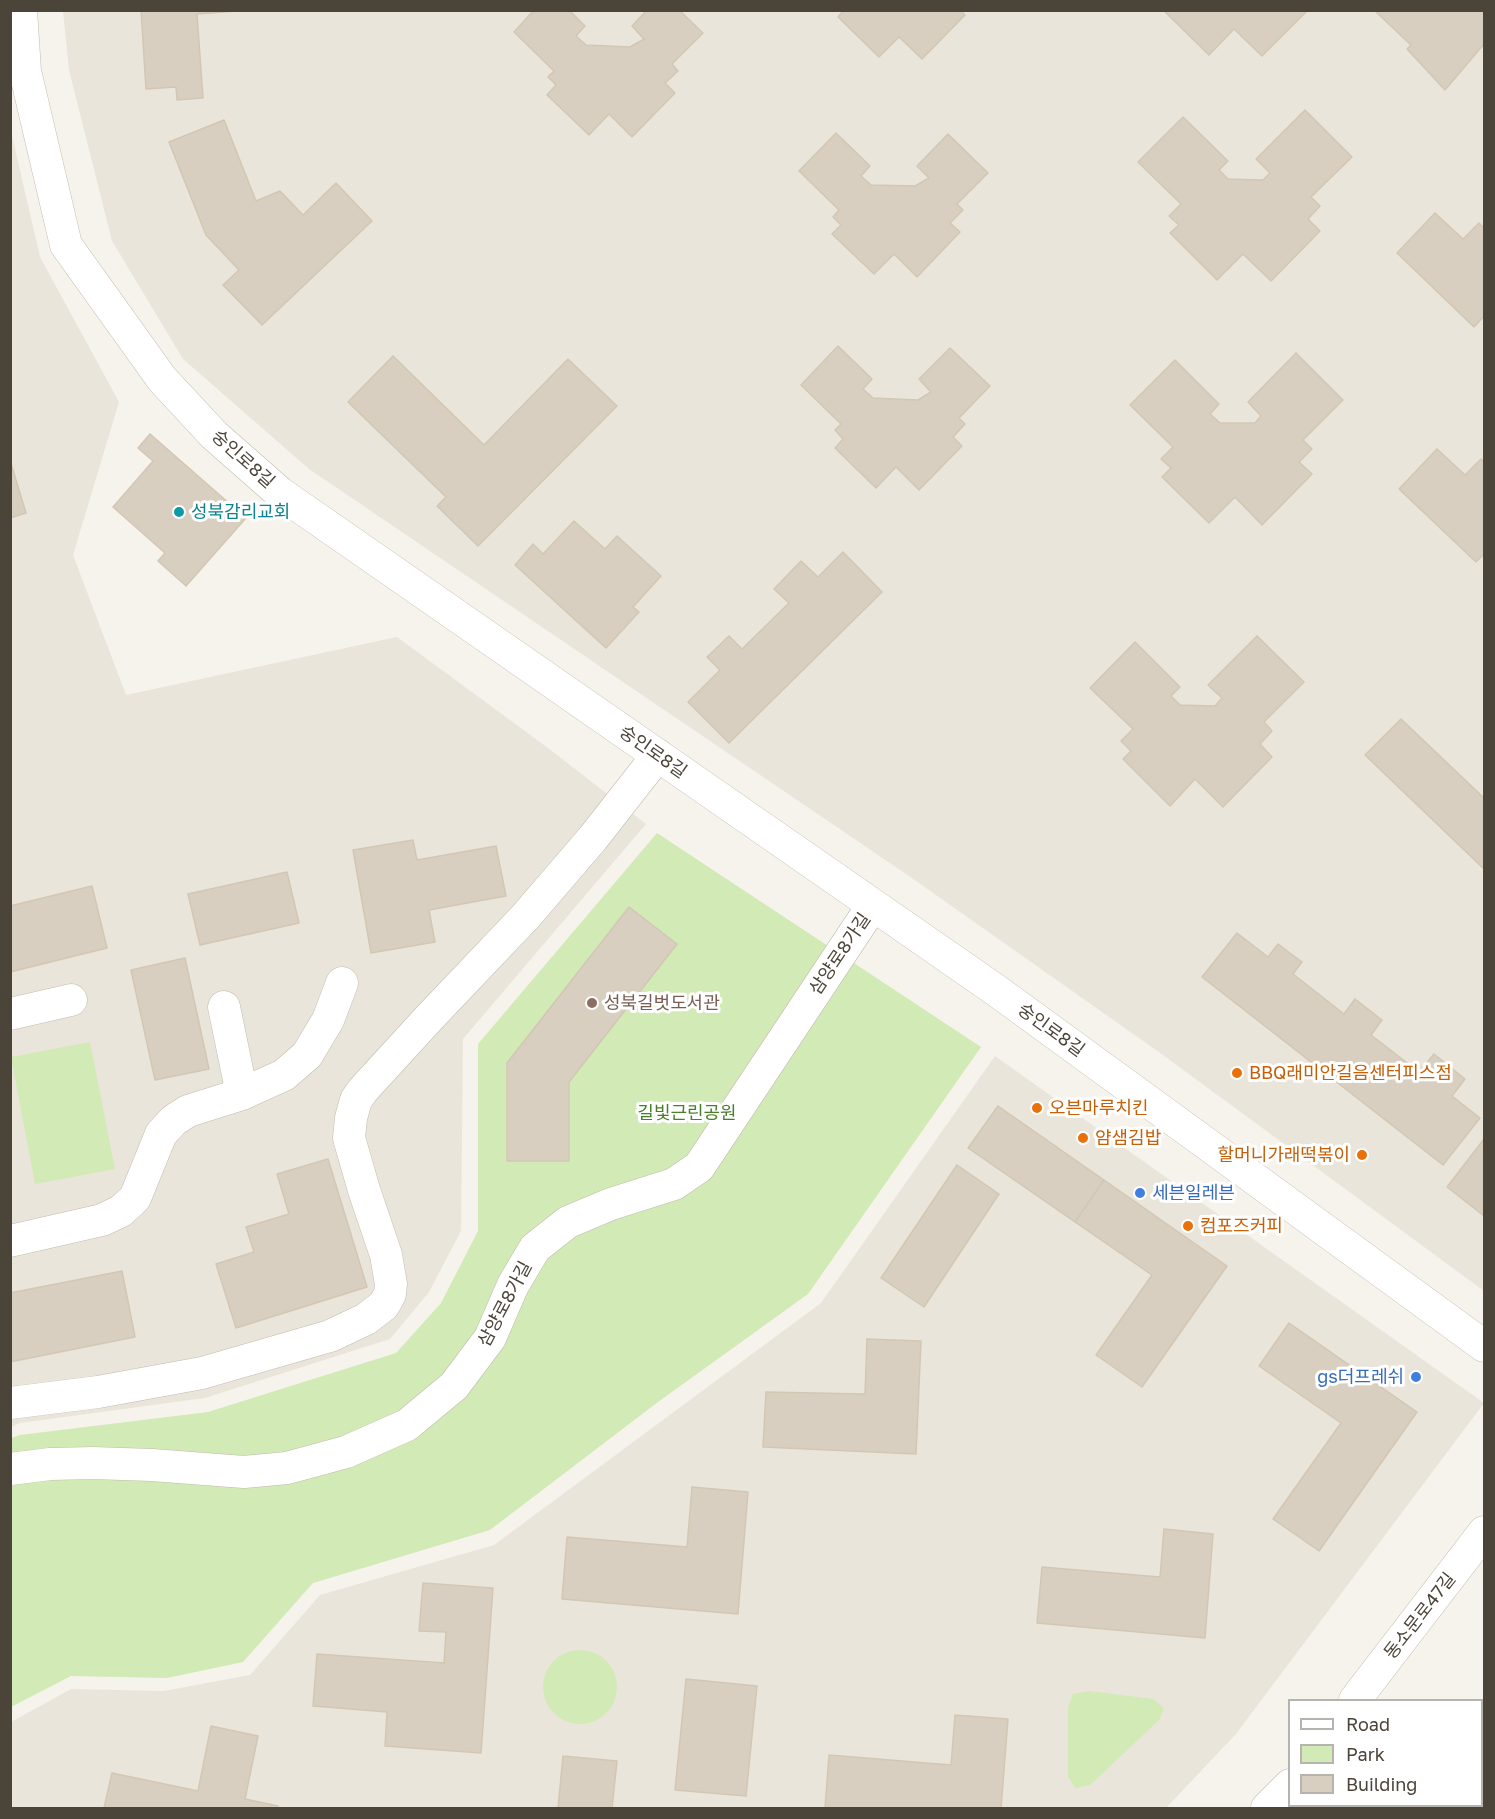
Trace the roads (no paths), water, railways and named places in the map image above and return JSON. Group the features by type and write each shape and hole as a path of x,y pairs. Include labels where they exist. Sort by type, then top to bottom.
{"street":[{"name":"숭인로8길","path":"21,10 25,71 66,245 162,380 214,435 280,493 997,991 1485,1346"},
{"path":"10,1403 98,1392 202,1373 330,1336 366,1319 384,1305 390,1294 391,1284 386,1255 349,1138 356,1100 429,1018 526,916 593,838 658,755"},
{"name":"삼양로8가길","path":"10,1468 93,1463 244,1472 287,1468 346,1452 407,1425 454,1386 490,1338 513,1285 535,1248 568,1222 611,1204 674,1184 699,1167 873,905"},
{"path":"10,1241 102,1221 121,1211 135,1198 161,1134 174,1120 188,1111 242,1094 284,1075 307,1055 328,1020 342,983"},
{"path":"10,1014 71,1000"},
{"path":"224,1007 242,1094"},
{"name":"동소문로47길","path":"1357,1699 1485,1532"},
{"path":"1267,1809 1288,1787"}],"place":[{"name":"성북감리교회","path":"179,512"},
{"name":"성북길벗도서관","path":"592,1003"},
{"name":"BBQ래미안길음센터피스점","path":"1237,1073"},
{"name":"오븐마루치킨","path":"1037,1108"},
{"name":"얌샘김밥","path":"1083,1138"},
{"name":"할머니가래떡볶이","path":"1362,1155"},
{"name":"세븐일레븐","path":"1140,1193"},
{"name":"컴포즈커피","path":"1188,1226"},
{"name":"gs더프레쉬","path":"1416,1377"}],"park label":[{"name":"길빛근린공원","path":"687,1113"}]}
